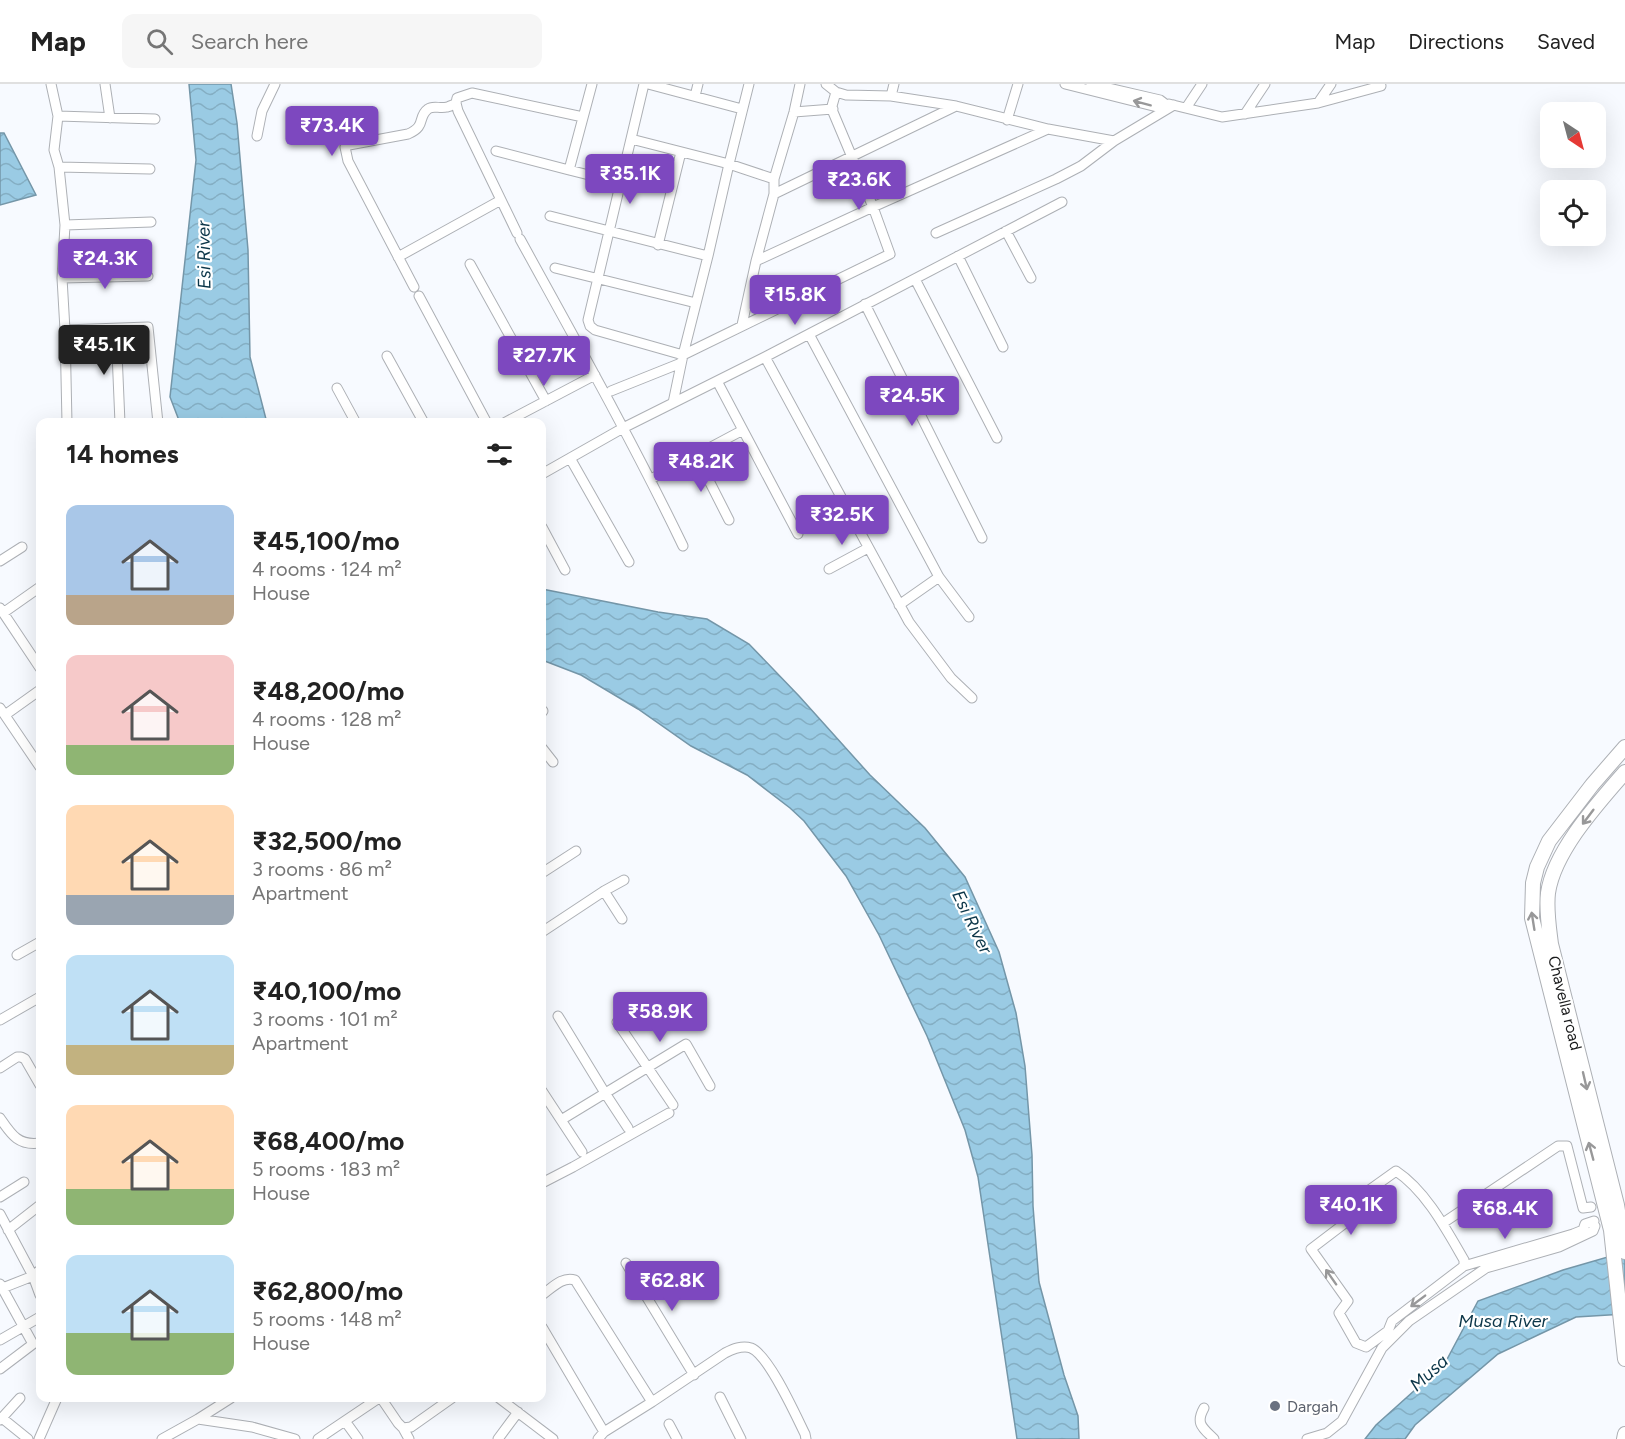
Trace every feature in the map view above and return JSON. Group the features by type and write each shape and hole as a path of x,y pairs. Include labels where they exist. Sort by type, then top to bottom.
{"highway":[{"name":"Chavella road","path":"1625,747 1549,841 1537,867 1532,891 1532,918 1594,1213 1625,1252"},
{"name":"Chavella road","path":"1594,1213 1551,944 1548,896 1554,871 1565,847 1625,772"},
{"path":"1594,1213 1611,1230 1625,1359"},
{"path":"1624,1439 1625,1434"}],"street":[{"path":"51,84 58,116 54,150 59,167 65,225 62,278 67,418"},
{"path":"105,84 110,118"},
{"path":"257,136 262,111 275,84"},
{"path":"569,170 592,84"},
{"path":"682,359 595,330 590,326 588,320 646,84 742,109"},
{"path":"695,96 698,84"},
{"path":"673,403 749,84"},
{"path":"742,326 774,194 774,179 800,84"},
{"path":"826,84 836,92 846,94 891,96 957,106 1007,120 1114,141"},
{"path":"891,96 894,84"},
{"path":"1007,120 1018,84"},
{"path":"1065,84 1157,107 1169,104"},
{"path":"1091,84 1129,88 1169,104 1222,117 1318,103 1381,87"},
{"path":"1186,108 1202,84"},
{"path":"1245,114 1265,84"},
{"path":"1318,103 1331,84"},
{"path":"611,391 682,359 742,326 890,254 833,109 836,92"},
{"path":"484,418 348,161 345,147 408,134 415,131 422,123 422,116 427,109 447,107 456,103 458,98 472,93 583,117"},
{"path":"456,103 518,236 596,375 651,479 683,546"},
{"path":"936,233 1081,166 1169,104"},
{"path":"774,194 957,106"},
{"path":"794,112 833,109"},
{"path":"58,116 156,120"},
{"path":"756,261 1048,129"},
{"path":"632,139 729,164 774,179"},
{"path":"496,151 621,183"},
{"path":"658,244 681,152"},
{"path":"59,167 150,169"},
{"path":"398,257 501,200"},
{"path":"546,472 623,428 765,357 1062,202"},
{"path":"550,216 708,256"},
{"path":"65,225 151,222"},
{"path":"1006,231 1031,278"},
{"path":"958,256 1003,347"},
{"path":"471,264 546,401"},
{"path":"555,268 696,303"},
{"path":"62,278 148,276"},
{"path":"915,279 997,438"},
{"path":"865,304 982,538"},
{"path":"65,330 148,327 157,418"},
{"path":"116,329 120,418"},
{"path":"809,334 939,577 969,617"},
{"path":"387,356 421,418"},
{"path":"765,357 909,622 951,678 972,698"},
{"path":"514,418 596,375"},
{"path":"717,381 798,534"},
{"path":"337,388 353,418"},
{"path":"651,479 743,430"},
{"path":"696,454 729,520"},
{"path":"570,458 629,562"},
{"path":"546,536 564,570"},
{"path":"0,561 22,546"},
{"path":"829,569 868,548"},
{"path":"899,605 939,577"},
{"path":"36,589 2,610 36,662"},
{"path":"36,692 3,711 36,761"},
{"path":"546,753 553,762"},
{"path":"546,870 576,851"},
{"path":"546,929 624,880"},
{"path":"604,891 622,918"},
{"path":"17,955 36,944"},
{"path":"0,1020 36,999"},
{"path":"558,1016 628,1128"},
{"path":"546,1181 671,1109 647,1066 618,1022"},
{"path":"561,1120 686,1044 710,1086"},
{"path":"0,1068 21,1056 36,1078"},
{"path":"546,1096 582,1152"},
{"path":"0,1118 16,1138 36,1144"},
{"path":"1307,1439 1327,1433 1342,1421 1382,1348 1409,1321 1486,1268 1559,1247 1593,1231 1594,1213 1568,1146 1558,1146 1443,1223"},
{"path":"1464,1266 1464,1260 1443,1223 1408,1179 1396,1171 1368,1191 1369,1202 1353,1218 1311,1249 1348,1301 1339,1312 1356,1343 1366,1347 1388,1331 1392,1321 1464,1266 1583,1230 1594,1213"},
{"path":"0,1197 24,1182"},
{"path":"8,1230 36,1207"},
{"path":"0,1214 36,1272"},
{"path":"626,1263 694,1375"},
{"path":"0,1369 33,1344 1,1287 36,1273"},
{"path":"546,1291 562,1280 568,1278 575,1280 652,1402"},
{"path":"0,1339 36,1319"},
{"path":"546,1334 601,1435 725,1353 736,1348 750,1347 759,1352 770,1366 806,1439"},
{"path":"720,1397 741,1439"},
{"path":"20,1398 1,1419 28,1439"},
{"path":"39,1439 55,1402"},
{"path":"168,1438 225,1402"},
{"path":"318,1439 374,1402"},
{"path":"383,1402 404,1428 409,1439"},
{"path":"404,1428 411,1426 446,1402"},
{"path":"504,1402 553,1439"},
{"path":"1204,1408 1200,1416 1200,1423 1214,1439"},
{"path":"498,1439 518,1412"},
{"path":"198,1419 252,1427 295,1439"},
{"path":"345,1421 358,1439"},
{"path":"669,1424 677,1439"}],"water":[{"name":"Esi River","path":"189,84 231,84 237,123 248,250 250,357 266,418 178,418 170,397 196,160"},
{"path":"0,133 4,133 36,195 0,205"},
{"name":"Esi River","path":"546,590 658,612 707,619 749,644 870,775 925,828 965,877 999,952 1016,1013 1025,1066 1039,1282 1064,1375 1078,1416 1079,1439 1017,1439 978,1177 965,1130 927,1036 879,935 846,876 804,821 747,775 691,746 638,709 581,675 546,662"},
{"name":"Musa River","path":"1625,1252 1625,1314 1576,1317 1498,1354 1415,1425 1405,1439 1365,1439 1376,1425 1445,1363 1478,1301 1563,1270"}],"place":[{"name":"Dargah","path":"1275,1406"}],"water label":[{"name":"Musa","path":"1429,1373"}]}
